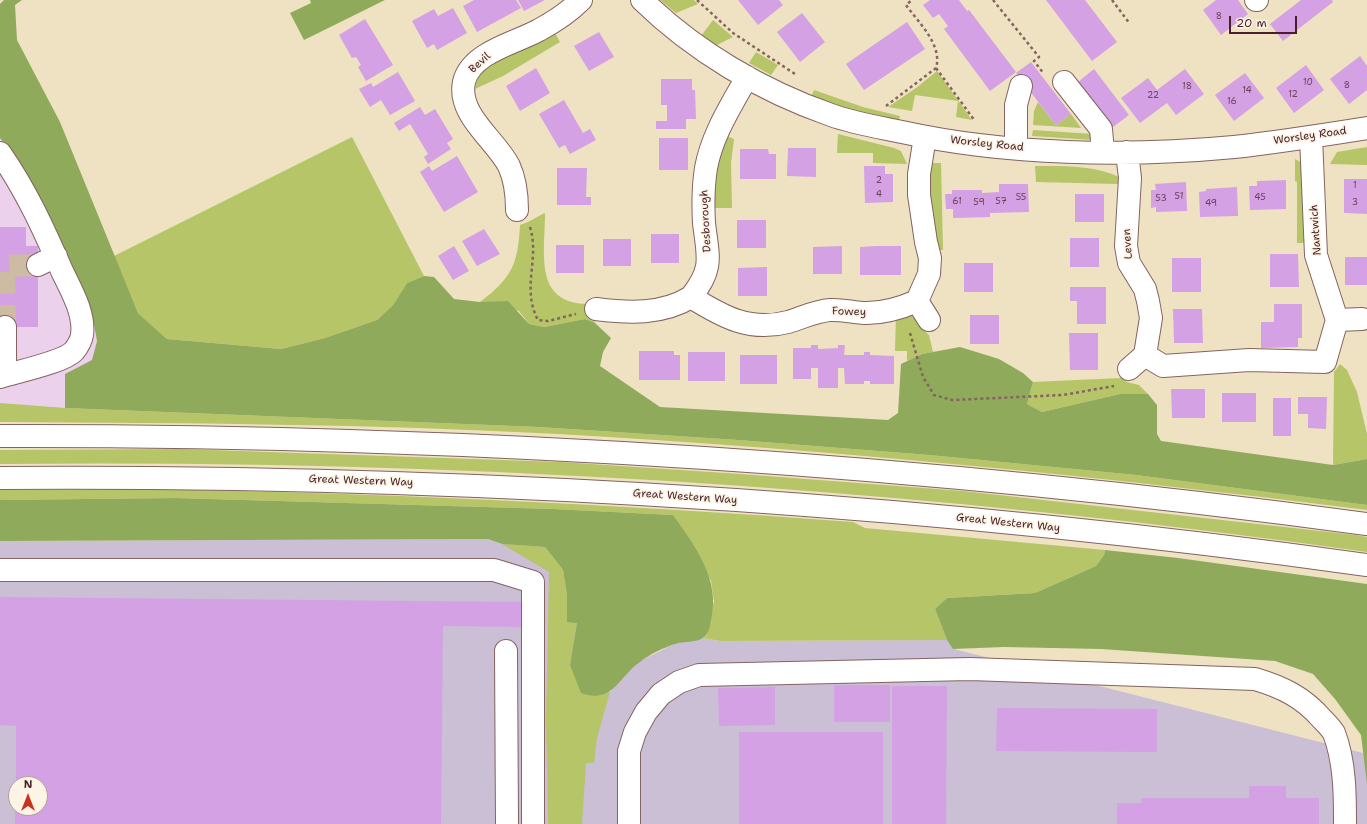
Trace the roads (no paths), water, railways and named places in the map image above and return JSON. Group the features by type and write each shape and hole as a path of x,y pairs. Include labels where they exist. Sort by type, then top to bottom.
{"main road":[{"name":"Bevil","path":"517,210 515,188 509,166 504,157 470,113 465,99 465,78 468,72 480,60 495,50 539,30 574,8 581,0"},
{"name":"Worsley Road","path":"642,0 682,34 747,77 782,95 832,116 925,137 1016,148 1127,152 1234,147 1367,128"},
{"name":"Desborough","path":"596,309 628,313 668,308 691,297 701,284 707,270 709,257 703,204 706,167 712,146 747,77"},
{"path":"1064,82 1101,129 1103,152"},
{"path":"1016,148 1016,105 1021,86"},
{"path":"925,137 919,174 919,195 930,258 930,266 925,286 910,304 929,320"},
{"name":"Nantwich","path":"1311,137 1316,255 1337,320"},
{"name":"Leven","path":"1127,152 1130,178 1126,246 1129,263 1145,289 1151,318 1137,362 1163,366 1249,360 1325,362 1337,320"},
{"path":"0,153 13,172 37,215 47,260 76,303 81,321 82,334 80,342 73,352 63,358 0,376"},
{"name":"Fowey","path":"691,297 734,320 764,326 779,324 809,314 830,310 867,313 910,304"},
{"path":"1337,320 1362,319"},
{"path":"0,376 5,362 5,327"},
{"path":"0,436 322,439 642,453 813,465 1111,492 1367,524"},
{"name":"Great Western Way","path":"0,478 209,477 323,480 575,490 700,497 1020,524 1367,564"},
{"path":"0,570 494,570 533,582 533,824"},
{"path":"506,651 507,824"},
{"path":"629,824 629,751 635,732 646,712 661,694 679,682 699,675 970,669 1255,679 1278,685 1300,698 1316,712 1333,732 1341,761 1345,792 1345,824"}],"tunnel":[{"path":"5,327 4,266 38,265"}]}
